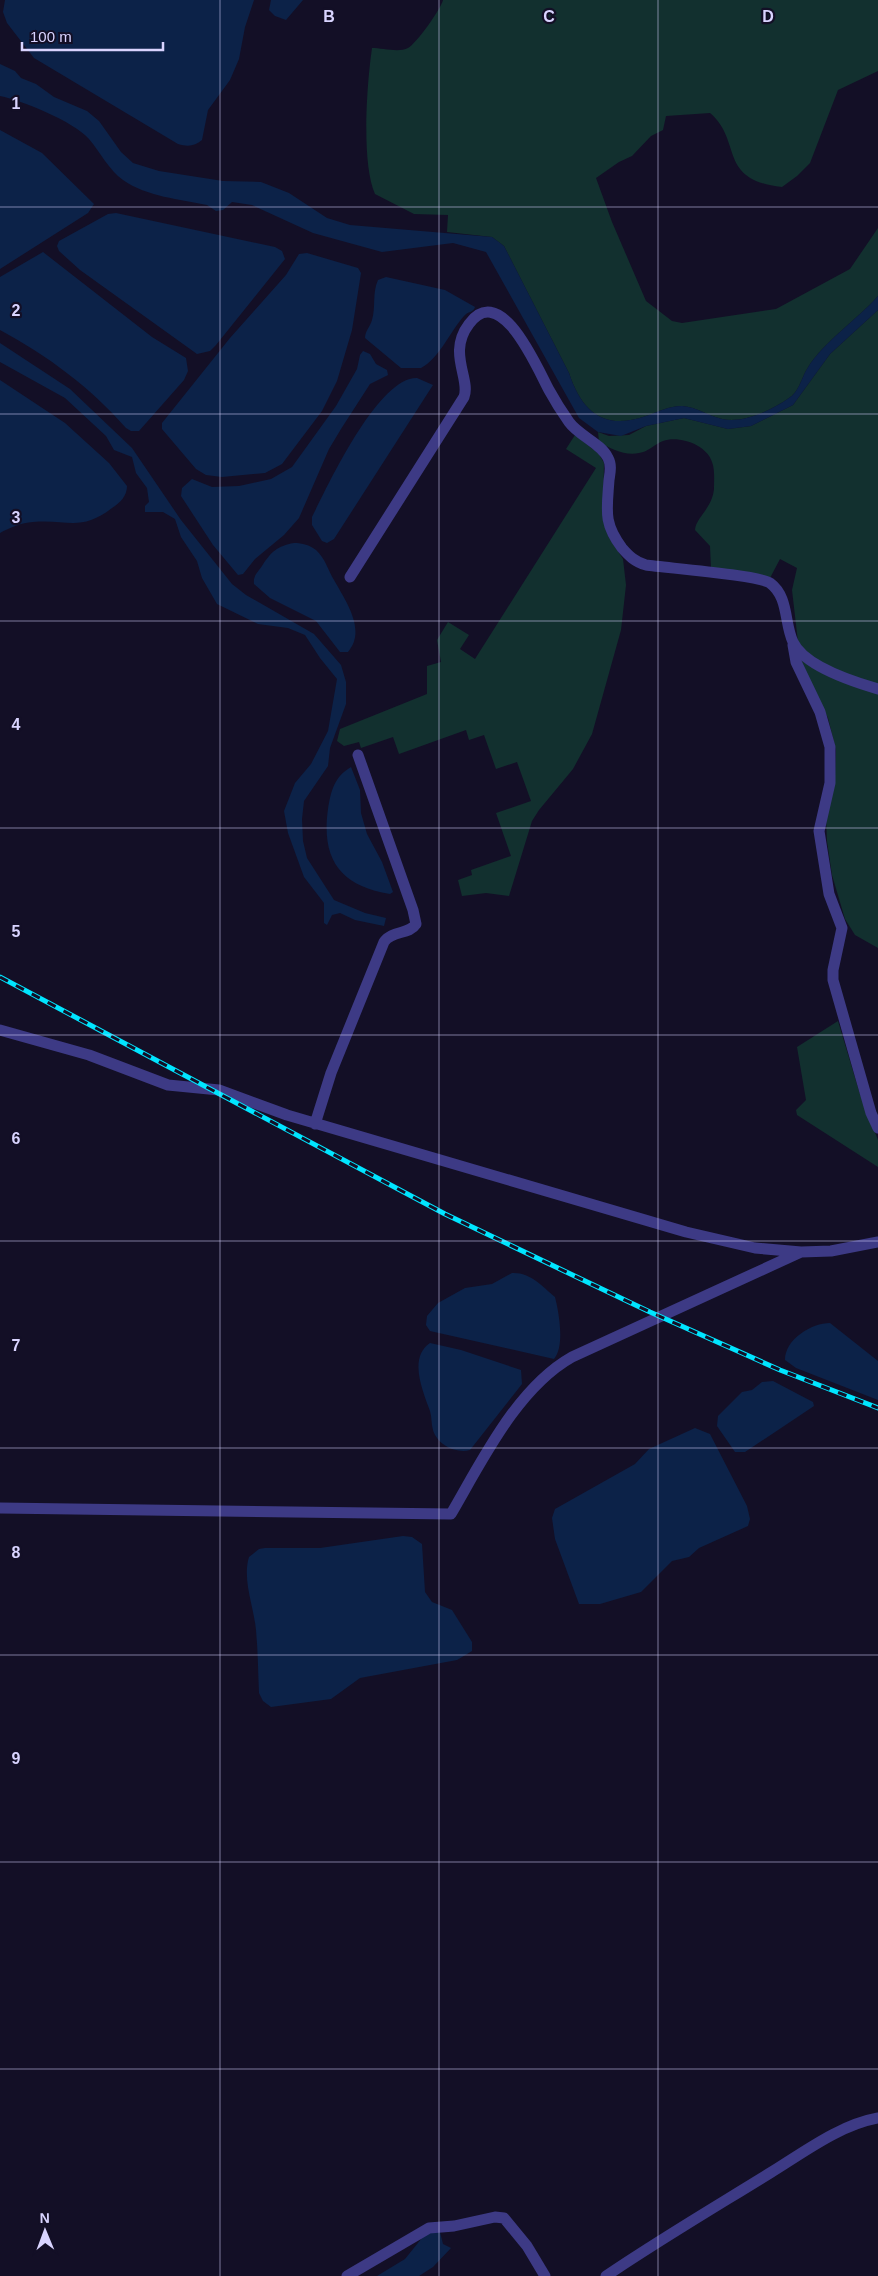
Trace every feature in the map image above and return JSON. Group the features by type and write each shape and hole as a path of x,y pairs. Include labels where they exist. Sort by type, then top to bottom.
{"street":[{"path":"350,577 464,397 466,389 458,356 462,336 474,318 490,313 502,317 525,344 549,391 570,423 608,458 610,468 607,522 614,537 630,558 646,565 750,576 768,582 784,604 796,662 820,712 830,747 830,783 819,831 829,894 842,928 833,980 871,1113 878,1128"},
{"path":"793,643 809,660 855,682 878,689"},
{"path":"315,1124 331,1073 384,942 390,935 411,929 416,924 358,755"},
{"path":"0,1030 89,1055 168,1084 219,1090 315,1124 686,1232 755,1248 801,1252 830,1251 878,1242"},
{"path":"0,1508 451,1514 490,1448 532,1389 553,1370 572,1357 801,1252"},
{"path":"606,2276 649,2247 812,2148 855,2124 878,2118"},
{"path":"347,2276 429,2228 454,2226 495,2217 504,2218 527,2246 545,2276"}],"green space":[{"path":"443,0 878,0 878,71 838,90 810,163 782,187 762,183 748,176 739,168 726,135 720,124 710,113 666,116 663,130 651,136 632,156 619,162 596,178 612,222 646,301 672,321 682,323 776,309 850,269 878,228 878,296 822,349 807,369 798,389 792,395 782,403 766,411 739,420 722,419 682,406 668,408 631,420 618,421 597,415 588,408 574,387 569,373 504,246 492,237 447,232 448,215 414,214 375,194 368,163 366,122 372,48 395,50 408,48 428,26"},
{"path":"878,310 878,948 855,935 845,919 832,875 826,818 835,776 836,750 828,718 801,668 792,590 797,568 780,559 770,578 711,568 710,546 695,530 698,521 713,496 714,468 709,456 699,446 677,439 663,441 642,452 634,454 623,453 599,442 598,432 609,436 629,435 646,426 684,418 728,429 751,426 793,405 830,354"},
{"path":"575,435 599,454 604,463 603,519 608,536 623,559 626,585 621,630 592,734 573,769 532,821 509,896 486,893 462,896 458,880 472,875 471,870 511,856 496,813 531,801 517,762 496,769 484,735 469,740 466,730 399,754 393,737 361,748 359,742 344,746 337,741 340,729 427,694 427,666 441,662 437,640 448,622 469,635 460,649 475,659 596,468 566,449"},
{"path":"838,1021 859,1091 878,1140 878,1167 797,1115 796,1110 806,1100 797,1047"}],"water":[{"path":"5,0 254,0 245,27 239,59 230,80 208,110 202,140 197,144 188,146 178,144 34,58 7,23 3,12"},
{"path":"271,0 303,0 286,20 275,16 269,10"},
{"path":"0,64 15,71 21,78 36,84 54,97 87,111 99,121 121,152 133,163 159,171 223,181 261,182 289,193 327,218 350,225 492,237 504,246 569,373 574,387 588,408 597,415 607,419 618,421 631,420 677,406 693,408 717,418 730,420 739,420 757,415 782,403 792,395 798,389 807,369 822,349 878,296 878,310 830,354 793,405 751,426 728,429 684,418 646,426 621,436 598,432 579,418 486,252 453,243 382,252 313,233 252,205 232,202 223,210 216,211 207,205 164,197 142,190 132,186 118,176 89,139 72,125 34,107 0,96"},
{"path":"0,130 42,153 94,204 88,213 0,269"},
{"path":"116,213 275,247 282,251 285,259 216,345 210,351 197,354 80,270 59,251 57,246 59,241 108,214"},
{"path":"43,252 152,337 186,358 188,371 184,380 139,431 131,431 126,428 98,399 68,373 0,330 0,277"},
{"path":"307,253 358,268 361,273 352,330 337,381 322,411 282,464 265,473 222,477 206,475 196,469 162,429 162,423 230,338 286,275 299,254"},
{"path":"386,277 445,290 475,307 459,322 433,358 421,368 401,368 365,338 373,315 376,285 378,280"},
{"path":"0,343 70,389 132,448 181,520 232,584 246,595 314,634 341,665 346,682 346,704 330,748 328,766 304,801 302,819 303,841 307,858 334,900 365,913 386,918 384,926 355,920 340,913 332,915 327,925 324,923 324,903 304,877 288,833 284,811 295,783 311,764 328,731 337,679 305,635 288,628 258,624 217,604 202,578 197,561 181,537 175,519 163,512 145,512 145,506 149,502 147,488 136,473 132,457 114,450 106,436 65,398 0,362"},
{"path":"363,351 370,354 376,364 387,370 388,375 370,384 341,429 329,449 299,518 284,535 255,559 243,574 238,575 213,545 181,496 182,488 192,479 212,487 239,486 271,479 292,467 336,406 357,369 360,355"},
{"path":"417,378 433,385 334,539 327,543 322,541 312,525 312,517 342,459 371,413 386,395 402,382"},
{"path":"0,380 65,423 109,463 127,486 126,493 115,506 91,520 83,522 29,523 0,533"},
{"path":"294,543 308,546 319,553 348,606 355,625 355,634 348,652 340,652 316,621 270,598 254,584 256,575 272,553 283,546"},
{"path":"351,767 360,790 361,813 367,834 382,862 393,892 390,894 373,890 347,877 331,856 327,827 330,796 337,780"},
{"path":"512,1273 530,1277 555,1297 560,1338 554,1359 430,1331 426,1325 427,1316 438,1303 465,1288 492,1284"},
{"path":"830,1323 878,1361 878,1400 796,1368 785,1360 786,1352 794,1339 808,1329"},
{"path":"430,1343 461,1350 521,1370 522,1384 470,1450 459,1451 448,1447 439,1440 433,1430 431,1413 421,1385 418,1366 423,1349"},
{"path":"773,1381 813,1402 814,1406 745,1452 735,1452 717,1426 718,1416 742,1392 752,1390 762,1382"},
{"path":"695,1428 710,1434 747,1506 750,1519 748,1526 699,1548 689,1557 672,1561 641,1592 600,1604 579,1604 555,1539 552,1518 555,1509 635,1464 649,1449"},
{"path":"403,1536 412,1537 422,1544 425,1592 432,1602 452,1610 472,1642 472,1651 457,1660 360,1678 331,1699 271,1707 263,1701 259,1693 256,1630 247,1575 249,1557 259,1549 265,1548 320,1548"},
{"path":"440,2232 443,2244 451,2248 433,2267 419,2276 377,2276 405,2259 426,2233"}],"railway":[{"path":"0,977 445,1214 650,1312 780,1370 878,1408"}]}
